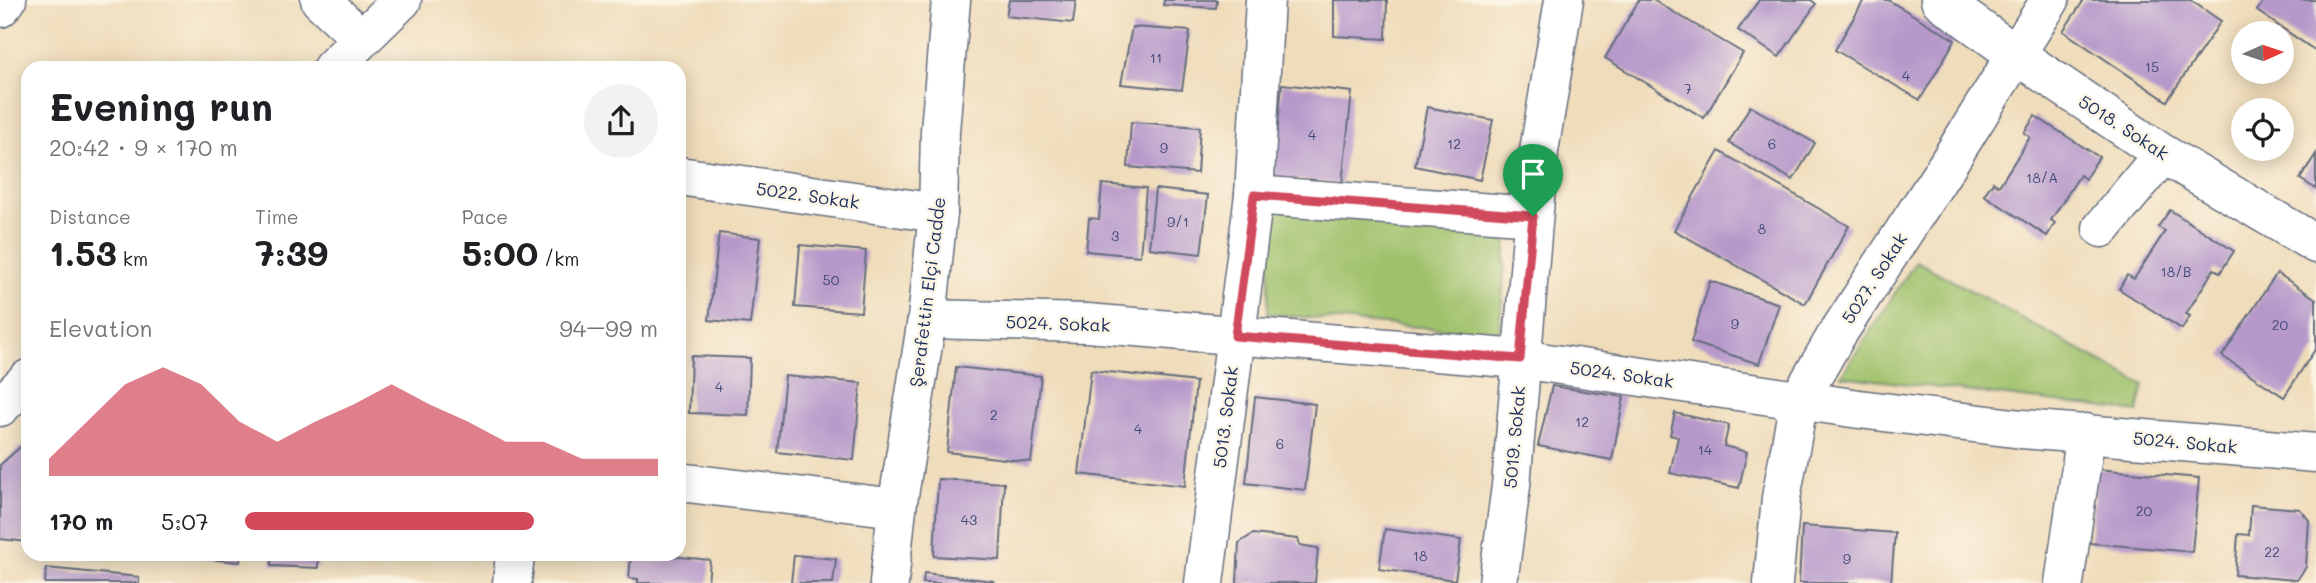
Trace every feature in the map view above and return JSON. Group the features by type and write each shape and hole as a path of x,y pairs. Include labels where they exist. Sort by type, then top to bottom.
{"street":[{"path":"0,8 7,0"},
{"path":"320,0 361,38"},
{"path":"339,61 402,0"},
{"name":"Şerafettin Elçi Cadde","path":"889,583 897,508 927,319 951,0"},
{"name":"5013. Sokak","path":"1204,583 1254,195 1265,0"},
{"name":"5019. Sokak","path":"1498,583 1511,486 1539,151 1564,0"},
{"name":"5018. Sokak","path":"1940,0 2163,154 2316,244"},
{"name":"5027. Sokak","path":"1773,583 1781,498 1799,400 1836,336 2050,0"},
{"path":"2102,228 2163,154"},
{"name":"5022. Sokak","path":"686,177 937,214"},
{"path":"1254,195 1533,216"},
{"name":"5024. Sokak","path":"927,319 1087,323 1520,359 2022,429 2316,453"},
{"path":"2064,583 2086,433"},
{"path":"686,483 897,508"},
{"path":"512,583 514,561"}],"green space":[{"path":"1271,209 1508,226 1499,334 1268,314"},
{"path":"1916,261 2144,385 2138,412 1841,376"}],"building":[{"path":"1009,0 1076,0 1073,23 1006,16"},
{"path":"1164,0 1217,0 1216,8 1163,5"},
{"path":"1334,0 1387,0 1386,39 1334,36"},
{"path":"1639,0 1653,0 1743,53 1704,118 1605,58"},
{"path":"1759,0 1811,0 1816,4 1779,57 1738,30"},
{"path":"1864,0 1888,0 1955,40 1920,100 1835,50"},
{"path":"2084,0 2190,0 2221,21 2167,101 2063,31"},
{"path":"2264,0 2316,0 2316,51 2294,36 2294,21 2272,21 2257,11"},
{"path":"1132,27 1190,31 1182,90 1121,84"},
{"path":"1282,84 1352,92 1342,184 1273,177"},
{"path":"1750,106 1815,143 1793,180 1729,143"},
{"path":"1427,107 1493,120 1480,180 1415,166"},
{"path":"2035,116 2099,157 2085,179 2080,175 2051,220 2055,223 2047,236 1984,195 1993,182 1999,186 2030,137 2024,133"},
{"path":"1131,122 1200,127 1197,173 1128,167"},
{"path":"1719,151 1849,226 1805,304 1674,230"},
{"path":"2316,154 2316,189 2300,179"},
{"path":"1102,184 1146,188 1140,256 1086,251 1089,218 1099,219"},
{"path":"1155,189 1208,195 1201,254 1149,248"},
{"path":"2170,210 2234,251 2220,273 2214,269 2186,314 2190,316 2182,329 2119,289 2127,275 2134,279 2165,231 2158,227"},
{"path":"719,233 760,238 750,324 709,320"},
{"path":"800,245 866,251 861,312 795,307"},
{"path":"2277,273 2316,299 2316,348 2284,397 2222,356"},
{"path":"1710,281 1779,304 1759,364 1691,342"},
{"path":"691,356 750,358 748,415 689,413"},
{"path":"956,367 1041,376 1031,462 947,452"},
{"path":"1091,370 1196,382 1185,486 1079,474"},
{"path":"785,376 861,383 854,460 777,452"},
{"path":"1552,386 1624,397 1612,460 1538,446"},
{"path":"1255,397 1315,404 1305,490 1246,483"},
{"path":"1675,413 1729,425 1724,446 1747,452 1739,488 1670,473 1678,437 1670,435"},
{"path":"21,447 21,541 0,539 0,465"},
{"path":"2096,469 2199,478 2192,552 2090,543"},
{"path":"938,479 1004,483 1000,560 934,556"},
{"path":"2251,505 2300,509 2309,520 2306,567 2297,580 2235,575 2238,534 2249,535"},
{"path":"1802,526 1895,533 1891,583 1799,583"},
{"path":"1385,529 1461,540 1455,580 1379,569"},
{"path":"1253,534 1298,539 1300,545 1318,548 1315,583 1237,583 1239,543"},
{"path":"794,555 836,559 833,583 791,583"},
{"path":"686,558 710,560 708,583 638,583 638,579 629,578 630,561 686,561"},
{"path":"271,561 318,561 318,568 271,566"},
{"path":"46,568 139,577 139,583 45,583"},
{"path":"924,573 993,581 993,583 923,583"}],"route":[{"path":"1254,195 1533,216 1520,359 1235,336 1254,195"}]}
